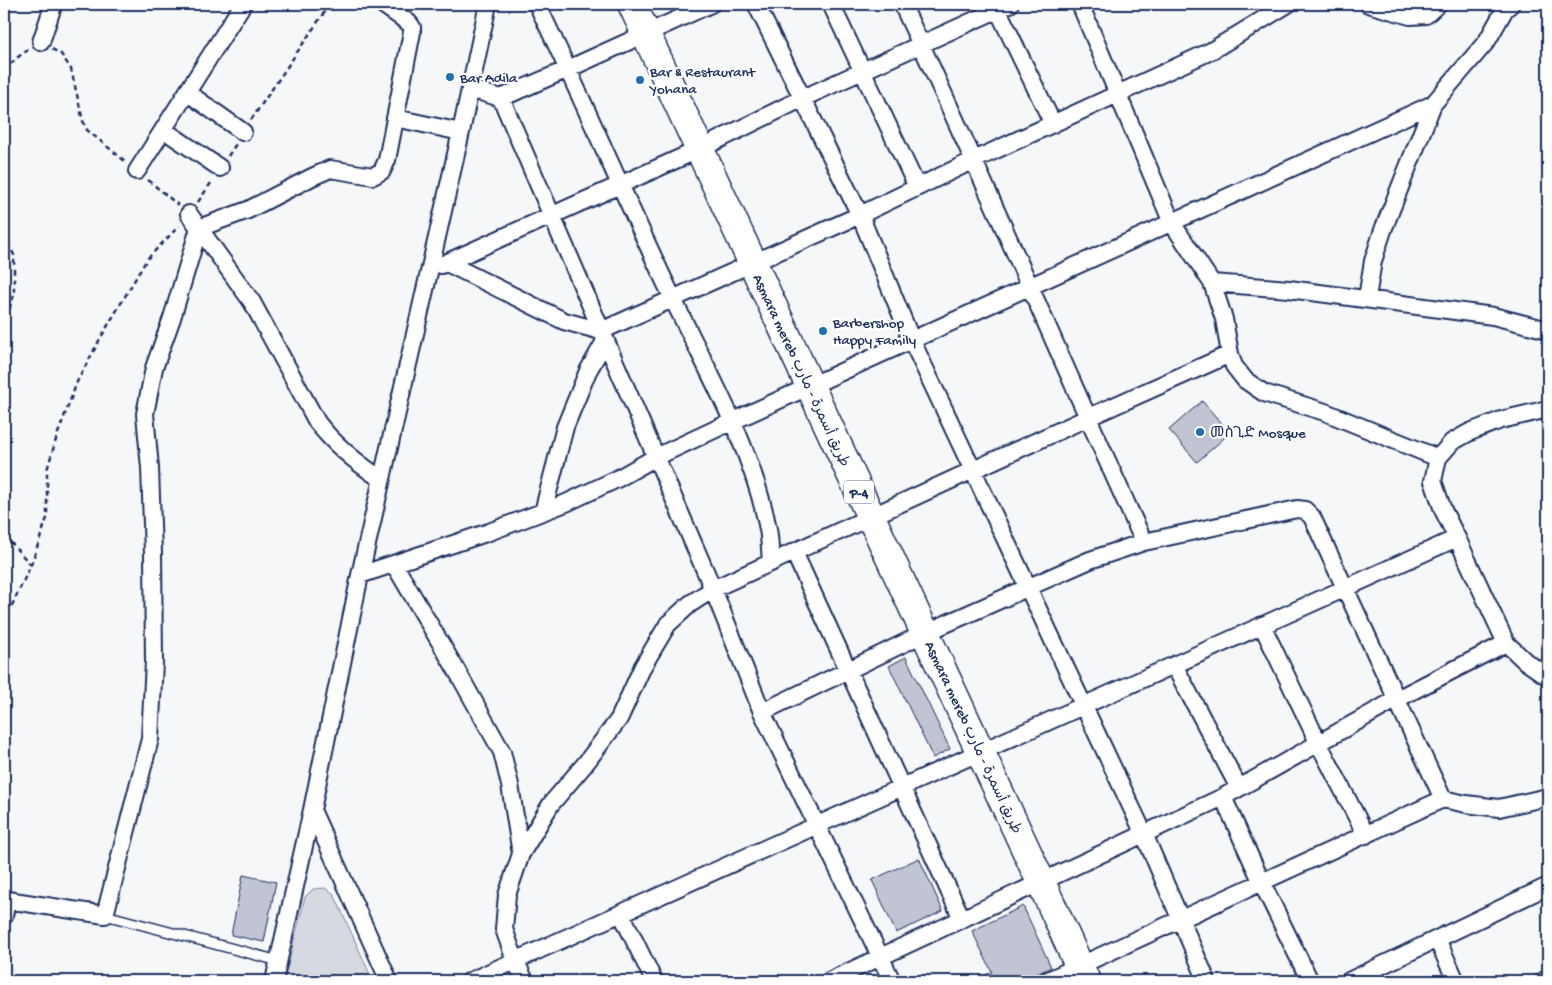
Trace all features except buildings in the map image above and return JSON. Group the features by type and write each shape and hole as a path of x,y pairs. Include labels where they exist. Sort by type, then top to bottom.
{"highway":[{"name":"Asmara mereb طريق أسمرة - مارب","path":"632,4 1082,973"}],"street":[{"path":"41,42 52,4"},
{"path":"137,171 243,4"},
{"path":"199,228 248,210 330,169 373,176 382,171 388,160 412,27 382,4"},
{"path":"274,981 312,810 360,575 461,132 488,4"},
{"path":"537,4 673,298 733,421 759,493 768,531 771,563"},
{"path":"470,89 501,98 711,4"},
{"path":"756,4 860,215 912,341 1082,706 1144,834 1207,981"},
{"path":"831,4 917,187"},
{"path":"902,4 974,160 1087,418 1144,542"},
{"path":"1080,4 1172,223 1212,283 1224,319 1234,366 1245,380 1264,393 1325,412 1438,458"},
{"path":"543,512 565,427 603,336 673,298 860,215 974,160 1211,51 1288,4"},
{"path":"1368,4 1410,16 1426,15 1438,4"},
{"path":"1367,298 1373,261 1383,230 1433,104 1487,41 1505,5"},
{"path":"429,269 448,263 700,149 1001,6 1053,124"},
{"path":"188,92 243,132"},
{"path":"501,98 713,590 762,712 892,981"},
{"path":"360,575 489,532 566,503 617,479 656,457 733,421 810,388 1348,141 1433,104"},
{"path":"395,118 461,132"},
{"path":"164,130 220,168"},
{"path":"189,214 252,302 330,440 355,462 382,479"},
{"path":"4,916 6,899 105,915 150,739 154,662 153,553 150,468 145,414 154,368 172,318 199,228"},
{"path":"448,263 564,322 603,336"},
{"path":"1212,283 1367,298 1493,316 1548,330"},
{"path":"525,981 504,929 507,895 521,854 551,804 585,764 619,719 643,666 668,624 690,604 713,590 794,552 1230,354"},
{"path":"1548,409 1500,420 1470,432 1452,442 1438,458 1433,480 1443,510 1458,538 1506,643 1548,677"},
{"path":"762,712 925,633 1090,560 1144,542 1297,509 1305,510 1312,517 1443,799"},
{"path":"470,981 1458,538"},
{"path":"794,552 962,919"},
{"path":"394,564 502,752 510,785 521,854"},
{"path":"1262,625 1319,744 1366,834"},
{"path":"829,981 1223,797 1397,699 1506,643"},
{"path":"1174,665 1239,788"},
{"path":"1223,797 1262,883 1310,981"},
{"path":"1046,981 1082,973 1181,919 1443,799 1499,808 1548,797"},
{"path":"312,810 389,981"},
{"path":"1349,981 1548,886"},
{"path":"621,913 654,981"},
{"path":"1437,939 1456,981"},
{"path":"1543,981 1548,979"}],"lane":[{"path":"105,915 279,962"}],"path":[{"path":"4,622 32,565 46,518 47,470 57,436 77,382 100,338 147,260 189,214 330,4"},
{"path":"4,70 18,57 41,42 61,54 70,69 87,130 189,214"},
{"path":"4,235 14,255 14,295 4,322"},
{"path":"4,535 32,565"}],"shaded area":[{"path":"325,888 334,894 373,981 284,981 305,897 313,889"}],"place":[{"name":"Bar Adila","path":"450,77"},
{"name":"Bar & Restaurant Yohana","path":"640,80"},
{"name":"Barbershop Happy Family","path":"823,331"},
{"name":"መስጊድ Mosque","path":"1200,432"}]}
